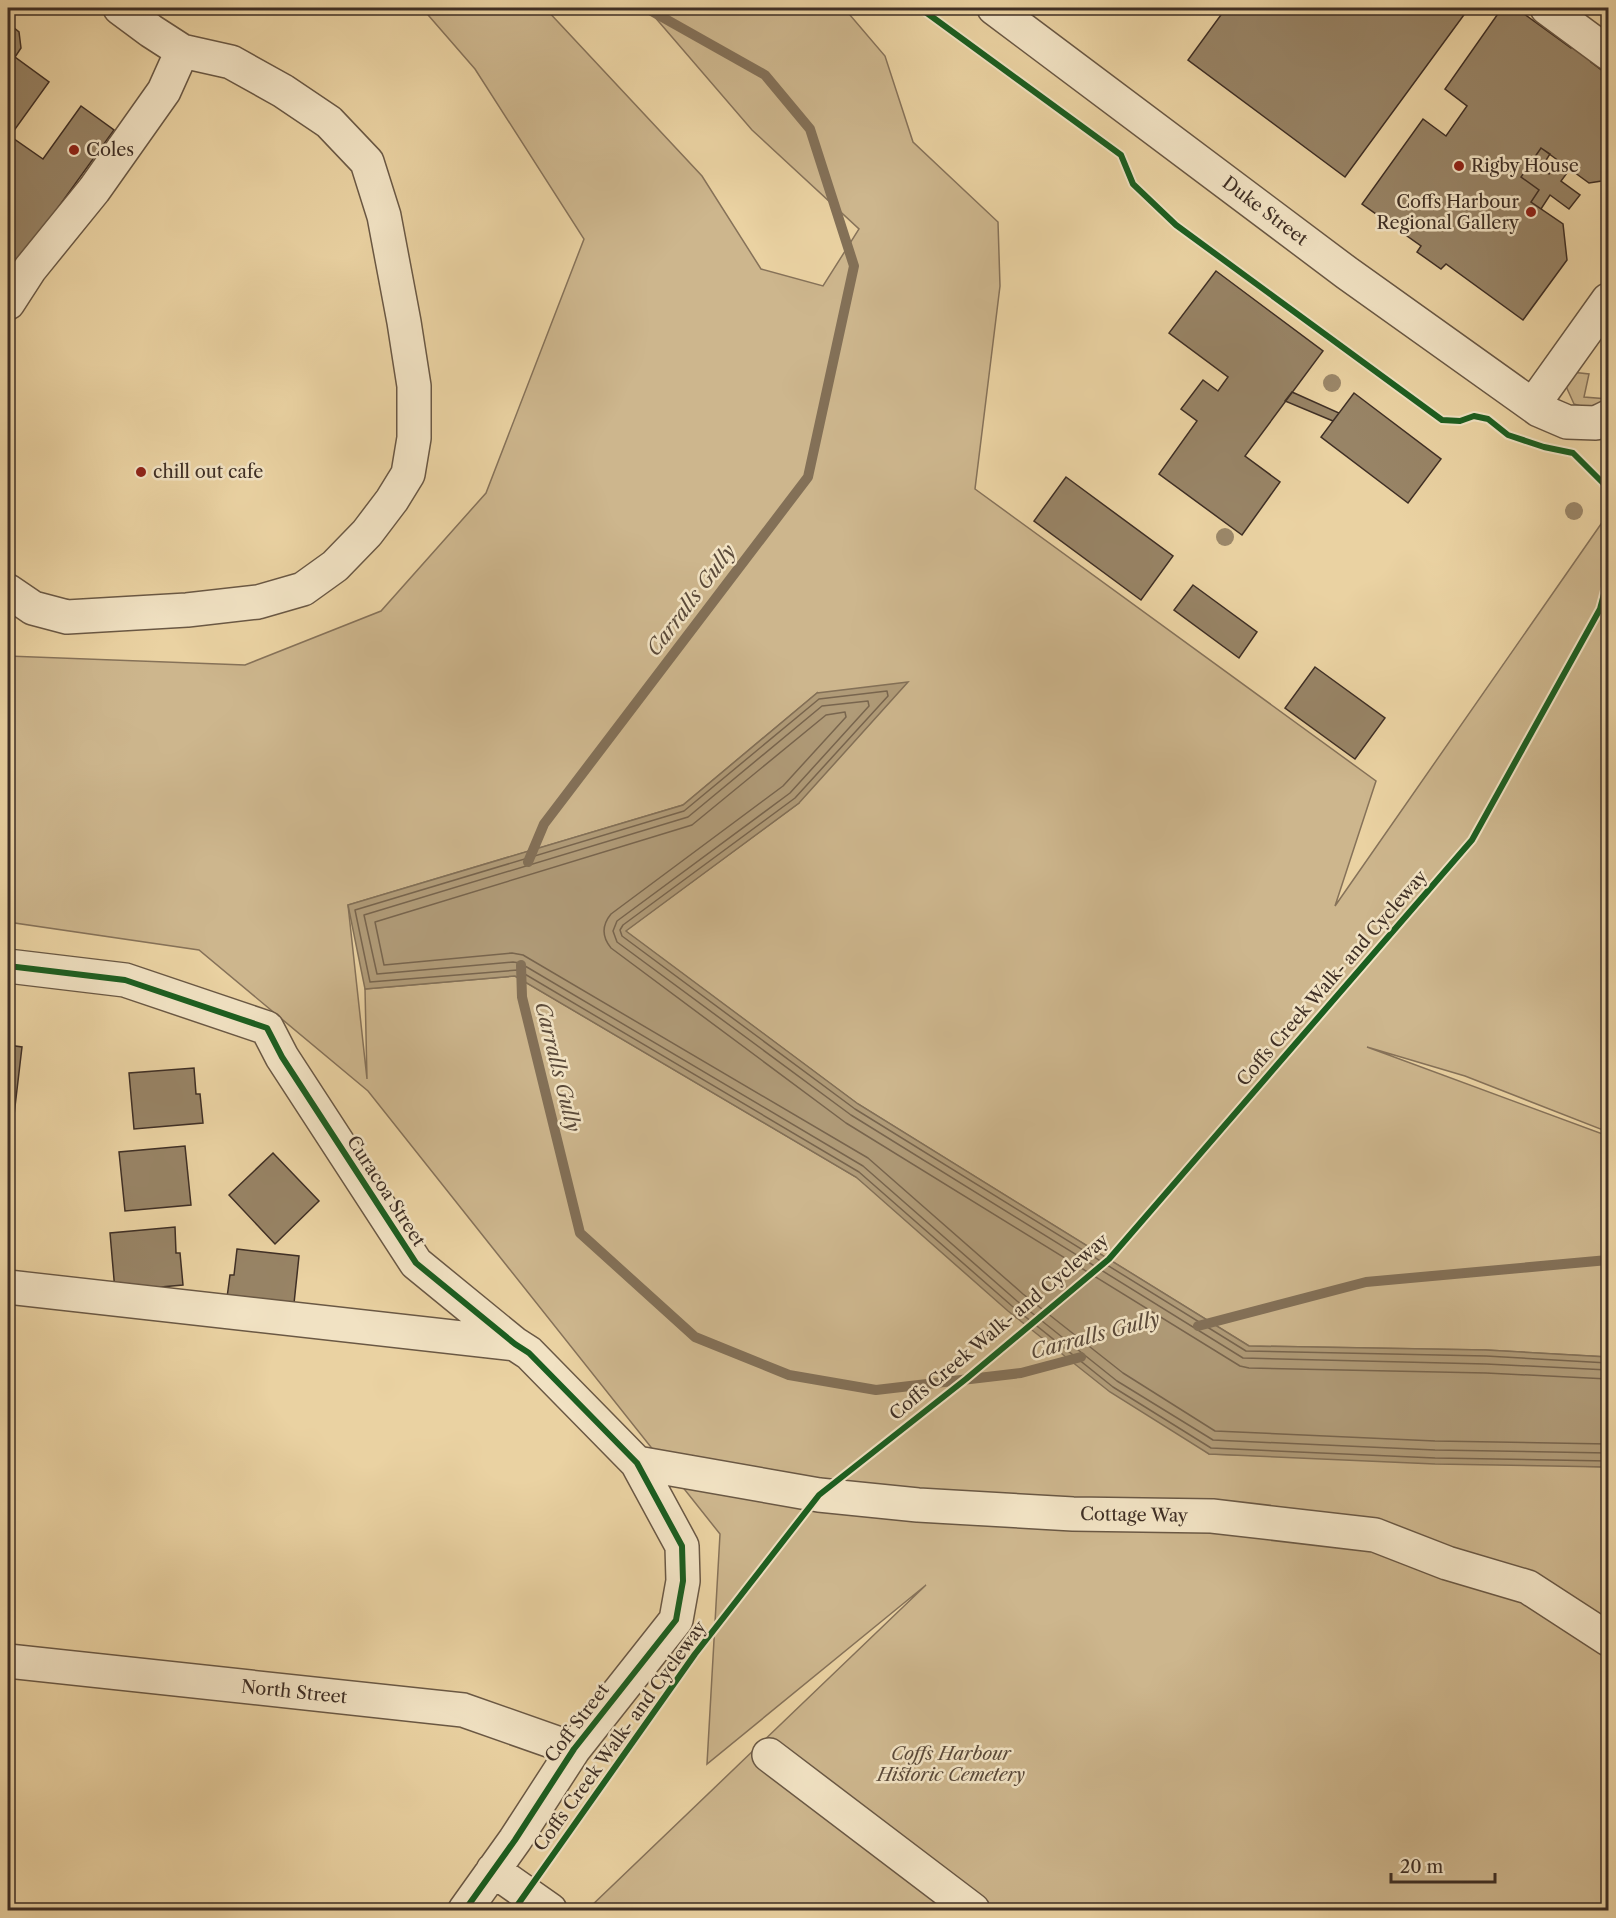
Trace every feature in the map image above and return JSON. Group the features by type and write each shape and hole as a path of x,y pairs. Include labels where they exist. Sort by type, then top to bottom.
{"street":[{"path":"8,591 33,608 68,617 175,611 258,602 303,589 335,566 367,533 408,474 414,438 414,386 384,216 367,162 329,122 283,91 231,62 182,51 120,8"},
{"name":"Duke Street","path":"994,8 1347,273 1536,407"},
{"path":"1547,8 1608,53"},
{"path":"8,303 30,269 94,190 164,91 182,51"},
{"path":"1608,300 1536,407 1567,422 1596,423 1608,417"},
{"name":"Curacoa Street","path":"8,966 125,980 267,1028 282,1057 416,1263 514,1344 529,1353 638,1463 682,1546"},
{"path":"8,1287 514,1344"},
{"name":"Cottage Way","path":"638,1463 819,1495 918,1505 1073,1514 1212,1516 1376,1535 1447,1563 1528,1587 1608,1640"},
{"name":"Coff Street","path":"465,1911 574,1749 676,1620 684,1581 682,1546"},
{"name":"North Street","path":"8,1661 463,1710 574,1749"},
{"path":"770,1755 973,1911"},
{"path":"493,1870 550,1911"}],"green space":[{"name":"Coffs Harbour Historic Cemetery","path":"422,8 545,8 702,176 761,269 823,286 859,229 752,130 647,8 844,8 885,56 913,142 998,222 1000,286 975,489 1376,781 1335,906 1608,514 1608,1132 1465,1076 1367,1047 1608,1136 1608,1357 1486,1350 1249,1346 858,1104 625,931 799,803 817,693 683,805 348,905 367,1079 365,989 515,976 856,1177 1209,1454 1608,1467 1608,1910 587,1910 926,1585 707,1764 720,1534 368,1091 199,950 8,922 8,656 245,665 381,611 486,493 584,239 475,69"},
{"path":"1571,372 1589,374 1584,397 1608,400 1592,407 1574,404 1565,384"}],"water":[{"path":"908,682 799,803 626,931 858,1104 1249,1346 1486,1350 1608,1357 1608,1467 1435,1464 1209,1454 1110,1392 1008,1311 856,1177 515,976 365,989 348,905 683,805 817,693"}],"building":[{"path":"1226,8 1469,8 1345,177 1188,60"},
{"name":"Rigby House","path":"1502,8 1516,8 1571,48 1575,42 1595,56 1591,62 1608,75 1608,180 1589,183 1541,148 1521,177 1539,190 1531,202 1563,224 1567,260 1523,320 1446,264 1441,269 1417,252 1421,246 1362,204 1423,119 1446,136 1467,106 1445,89"},
{"name":"Coles","path":"8,23 19,32 21,48 15,57 49,82 10,136 43,159 81,106 114,130 8,277"},
{"path":"1541,148 1550,154 1541,168 1549,174 1559,160 1570,169 1561,181 1580,195 1569,209 1550,195 1541,209 1531,202 1539,190 1521,177"},
{"path":"1216,271 1323,351 1245,456 1280,482 1242,535 1159,474 1197,421 1181,409 1203,380 1218,391 1228,377 1169,333"},
{"path":"1292,392 1339,413 1333,421 1285,401"},
{"path":"1354,393 1441,459 1408,503 1321,437"},
{"path":"1066,477 1173,556 1141,600 1034,521"},
{"path":"1193,585 1257,632 1239,658 1174,610"},
{"path":"1315,667 1385,718 1355,759 1285,708"},
{"path":"8,1045 22,1047 10,1149 8,1149"},
{"path":"194,1068 196,1094 200,1094 203,1123 134,1129 129,1073"},
{"path":"185,1146 191,1205 125,1211 119,1152"},
{"path":"273,1153 319,1201 275,1244 229,1195"},
{"path":"175,1227 176,1253 180,1253 183,1285 115,1291 110,1233"},
{"path":"237,1249 299,1256 293,1313 226,1305 230,1275 234,1275"}],"waterway":[{"name":"Carralls Gully","path":"528,862 544,824 808,477 854,266 810,129 765,75 646,8"},
{"name":"Carralls Gully","path":"521,965 522,997 580,1233 695,1337 789,1375 876,1390 1021,1373 1081,1357"},
{"name":"Carralls Gully","path":"1198,1326 1366,1282 1608,1260"}],"cycle path":[{"path":"920,8 1121,155 1133,184 1176,225 1442,420 1460,421 1474,416 1488,419 1508,435 1544,447 1573,453 1603,483 1608,492"},
{"name":"Coffs Creek Walk- and Cycleway","path":"514,1910 695,1654 819,1495 966,1379 1109,1259 1472,840 1600,609 1608,579"},
{"path":"8,966 125,980 267,1028 282,1057 416,1263 529,1353 637,1463 682,1546 683,1581 676,1620 574,1749 515,1840 465,1910"}],"place":[{"name":"Coles","path":"74,150"},
{"name":"Rigby House","path":"1459,166"},
{"name":"Coffs Harbour Regional Gallery","path":"1531,212"},
{"name":"chill out cafe","path":"141,472"}]}
